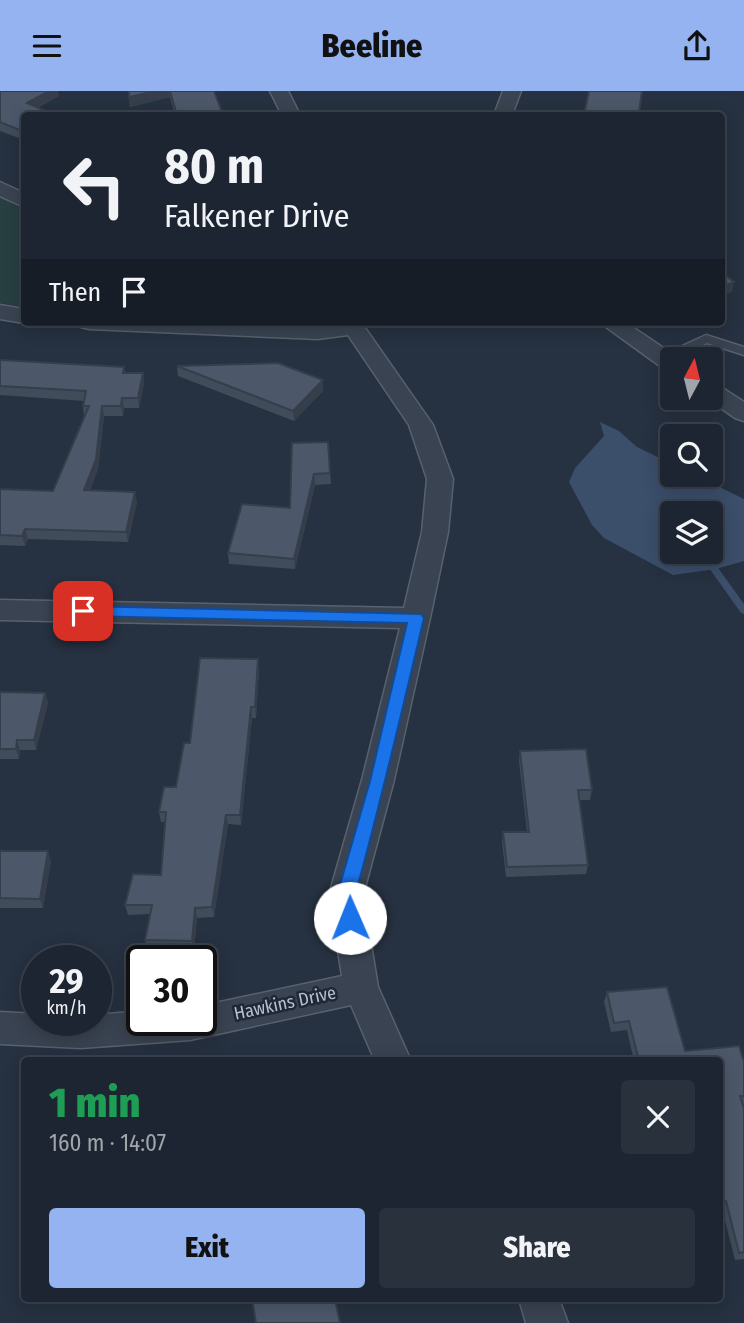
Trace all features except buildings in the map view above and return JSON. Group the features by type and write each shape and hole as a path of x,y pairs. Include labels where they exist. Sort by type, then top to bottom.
{"street":[{"path":"279,91 290,112"},
{"path":"504,112 512,91"},
{"path":"0,188 21,199"},
{"path":"0,313 21,316"},
{"path":"180,326 317,332 347,326"},
{"path":"353,326 421,425 440,479 435,532 416,618 378,781 346,895 361,986 391,1057"},
{"path":"616,326 660,356"},
{"path":"723,399 744,413"},
{"path":"0,610 416,618"},
{"name":"Hawkins Drive","path":"0,1028 81,1032 190,1024 361,986"},
{"path":"539,1302 547,1323"}],"lane":[{"path":"691,347 706,338 744,351"}],"green space":[{"path":"0,197 21,208 21,306 0,303"}],"water":[{"path":"600,422 619,431 637,447 660,458 660,487 720,487 744,499 744,561 716,569 673,575 604,538 592,525 569,482 575,468 604,436"}],"waterway":[{"path":"710,564 744,611"}],"route":[{"path":"83,611 416,618 378,781 346,895 350,918"}]}
